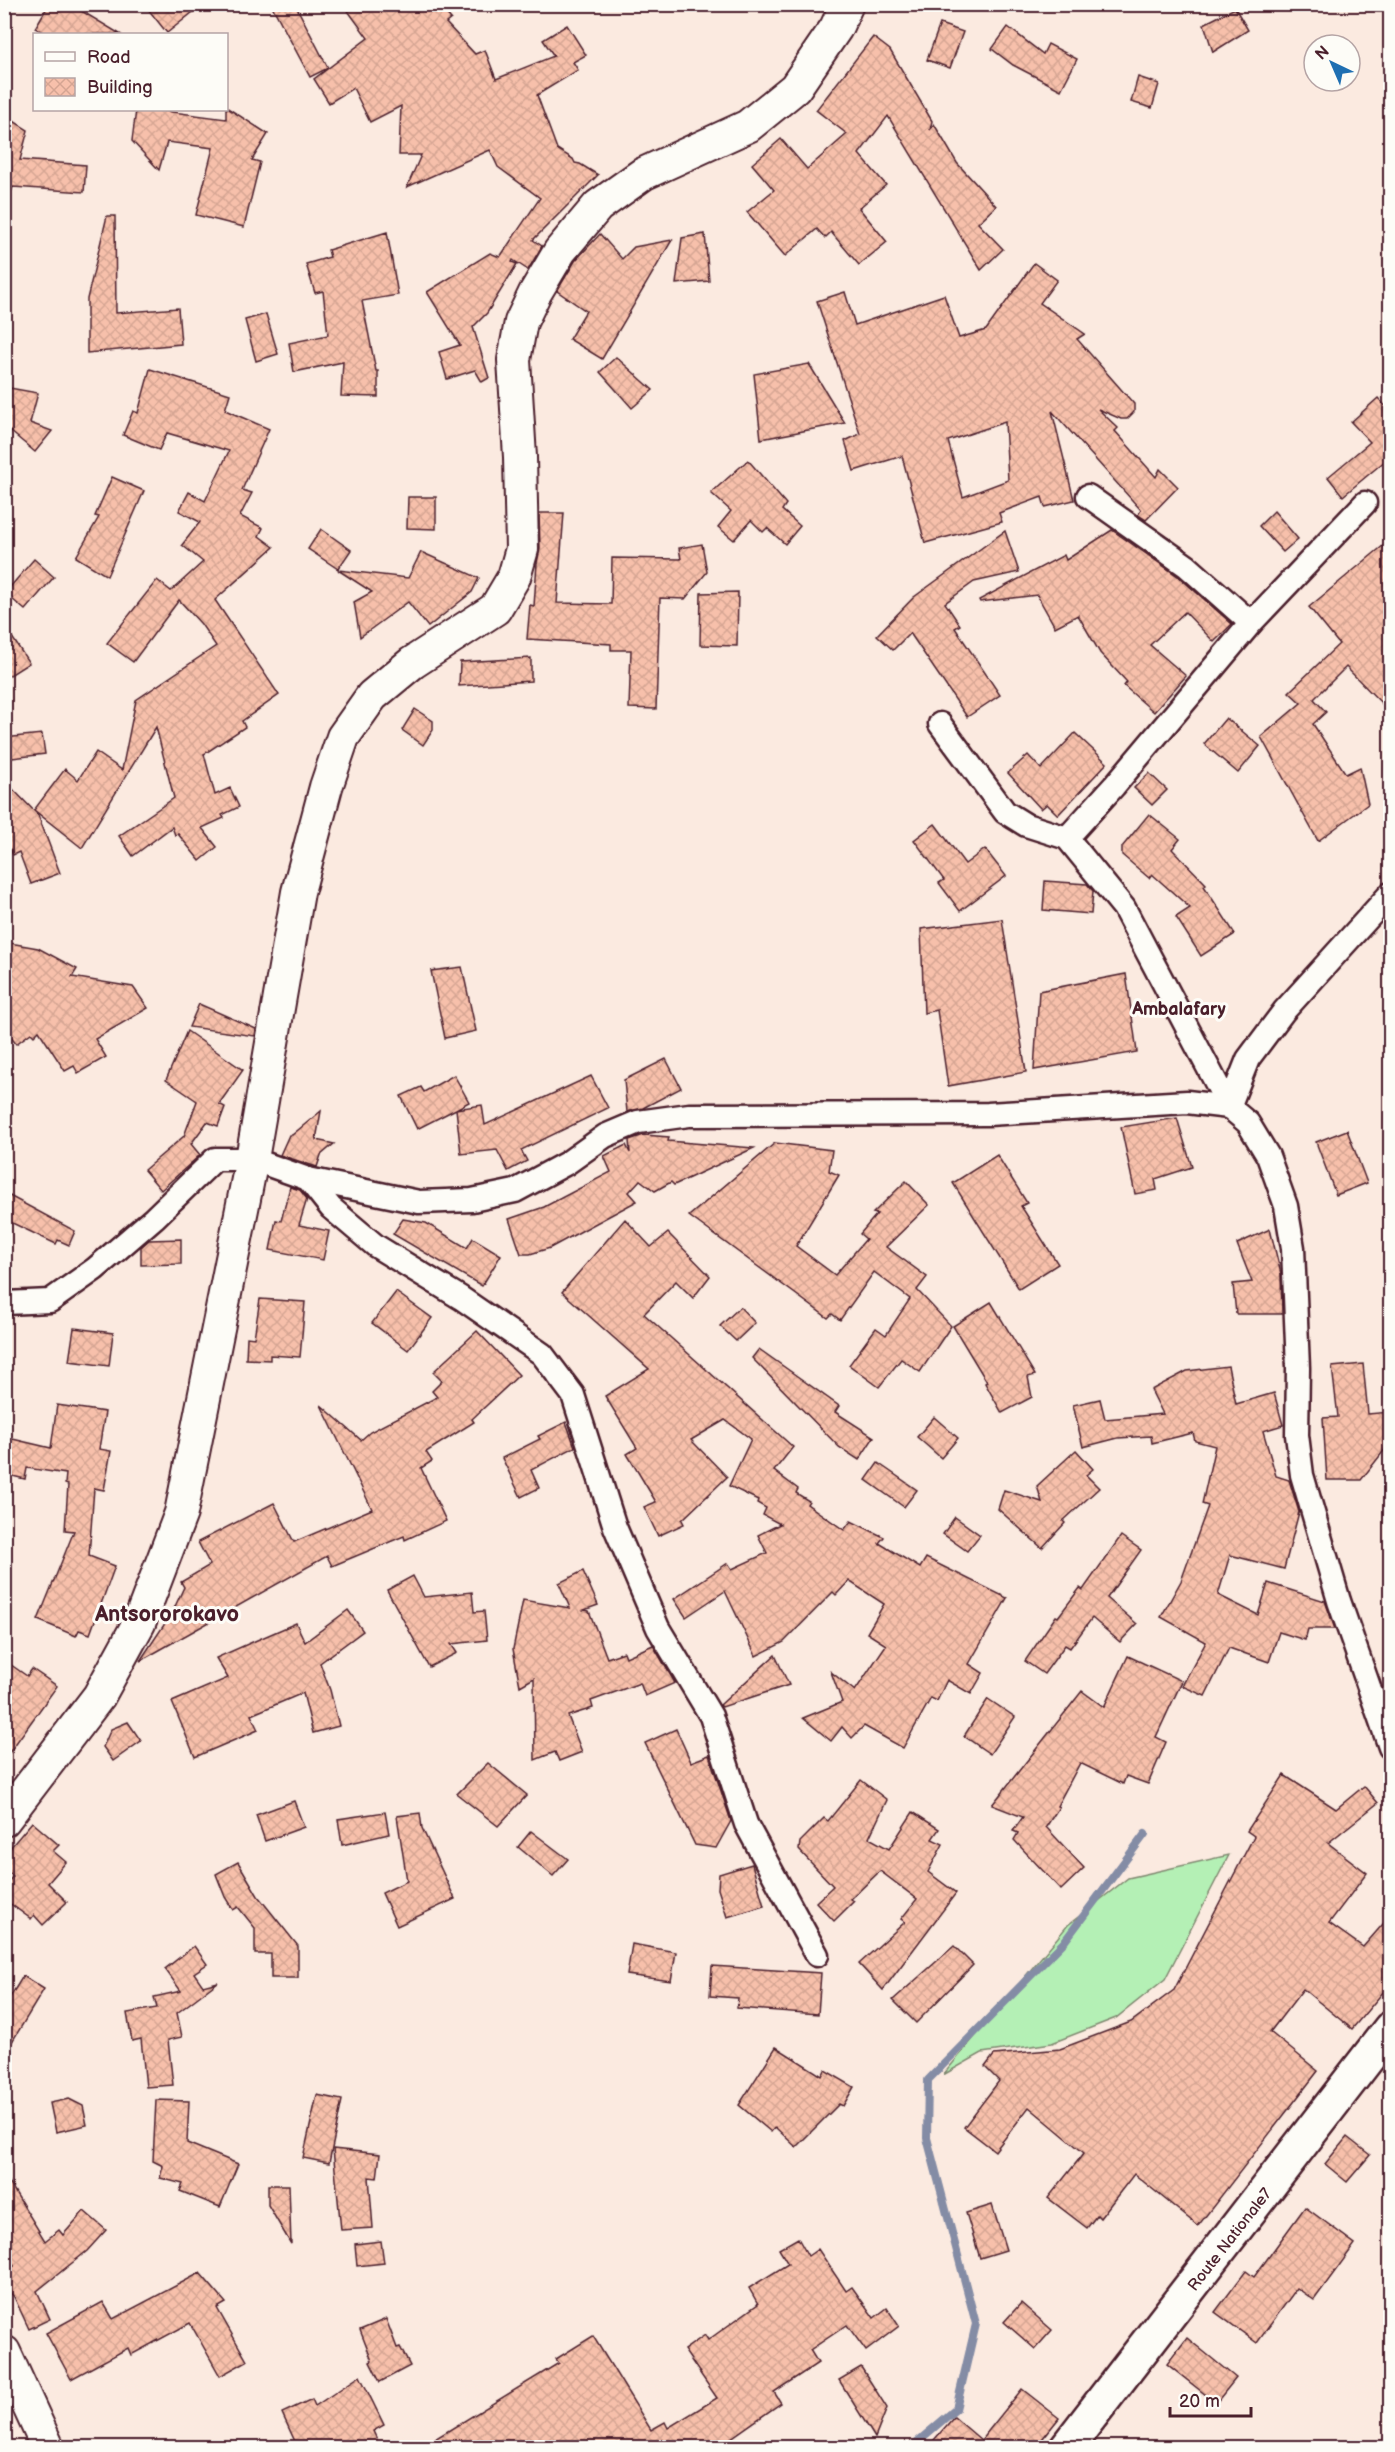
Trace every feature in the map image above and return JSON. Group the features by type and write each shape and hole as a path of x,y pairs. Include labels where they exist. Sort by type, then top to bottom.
{"main road":[{"name":"Route Nationale7","path":"1066,2448 1390,2029"}],"street":[{"path":"4,1820 99,1696 139,1623 181,1513 252,1159 298,892 326,787 344,737 372,696 412,663 495,609 514,577 522,549 520,457 514,360 521,322 560,251 598,206 643,174 748,126 795,88 836,28 847,4"},
{"path":"1088,496 1188,566 1251,623"},
{"path":"1067,838 1114,786 1251,623 1365,503"},
{"path":"940,724 1005,813 1026,825 1067,838 1124,908 1230,1107 1248,1123 1268,1156 1286,1206 1293,1248 1298,1368 1297,1435 1302,1475 1339,1601 1390,1747"},
{"path":"1230,1107 1248,1059 1284,1011 1390,894"},
{"path":"6,1303 50,1301 95,1269 154,1218 215,1159 252,1159 308,1179 418,1202 472,1200 515,1191 567,1163 605,1136 638,1122 688,1115 988,1114 1187,1102 1230,1107"},
{"path":"308,1179 331,1208 376,1246 461,1298 542,1354 573,1395 615,1527 658,1628 711,1716 746,1824 817,1955"},
{"path":"4,2352 48,2448"}],"green space":[{"path":"1229,1855 1165,1979 1116,2018 1052,2043 982,2053 943,2075 1068,1925 1128,1878"}],"building":[{"path":"49,4 70,4 118,33 44,33 35,28"},
{"path":"144,4 203,4 167,33"},
{"path":"271,4 295,4 328,68 310,77"},
{"path":"343,4 438,4 451,19 446,23 475,54 485,50 496,79 554,56 543,40 567,25 586,55 573,62 578,70 537,95 557,149 573,159 575,163 598,175 533,240 542,246 528,270 513,260 512,262 517,264 487,313 473,327 489,378 482,382 475,370 447,379 439,352 460,345 427,292 490,253 500,257 540,198 498,167 490,150 407,187 421,155 399,155 401,106 370,122 353,88 329,103 314,79 368,38"},
{"path":"1235,8 1248,30 1213,52 1204,24"},
{"path":"940,24 963,32 950,68 927,60"},
{"path":"1008,27 1043,54 1048,44 1077,59 1061,90 1013,65 992,49"},
{"path":"873,37 890,50 932,121 930,130 934,124 957,163 996,206 978,223 1003,249 981,270 888,116 859,154 886,185 859,208 887,242 859,265 831,232 825,238 817,229 785,256 747,212 774,190 752,164 781,139 807,169 847,134 816,110"},
{"path":"1138,77 1159,84 1152,108 1131,102"},
{"path":"228,108 268,134 252,160 260,162 244,227 196,215 213,148 167,142 159,170 132,141 136,111 165,111 226,119"},
{"path":"4,115 28,130 20,160 86,165 84,192 13,187 11,192 4,191"},
{"path":"107,216 115,216 116,313 178,308 181,344 87,353 87,299"},
{"path":"387,232 398,295 362,301 376,371 378,371 378,397 341,396 343,362 294,372 289,343 328,335 323,291 315,293 306,264 330,257 328,250"},
{"path":"600,234 622,259 634,247 672,240 602,359 569,339 586,311 557,291 575,261"},
{"path":"705,234 709,281 676,284 682,238"},
{"path":"1034,263 1057,280 1040,303 1085,334 1077,339 1134,404 1134,412 1127,419 1121,419 1098,409 1118,428 1115,431 1156,477 1160,469 1178,487 1146,520 1138,515 1141,510 1052,411 1074,500 1045,507 1042,497 999,513 1002,522 925,543 902,456 854,471 845,441 860,434 817,301 845,292 855,325 944,295 959,338 986,330","holes":["1005,422 1008,480 963,497 948,441"]},
{"path":"266,314 278,354 256,361 245,320"},
{"path":"616,357 653,390 632,408 600,372"},
{"path":"809,364 845,423 761,439 754,374"},
{"path":"150,369 230,394 225,410 269,429 242,490 252,493 240,516 263,528 259,536 274,547 215,600 279,695 242,721 245,727 204,754 215,795 230,788 239,807 222,815 224,818 202,828 217,847 200,861 178,834 175,835 172,827 133,856 119,836 174,798 156,727 82,848 34,810 65,769 78,780 96,752 122,770 136,700 216,646 201,624 179,600 133,662 107,643 157,580 171,591 203,562 182,545 200,522 179,511 189,492 205,501 229,451 167,433 159,450 123,435 133,411 138,413"},
{"path":"4,387 38,393 30,423 52,431 35,452 4,426"},
{"path":"1378,398 1390,411 1390,465 1386,460 1343,496 1328,477 1370,442 1351,422"},
{"path":"748,460 786,504 782,510 800,526 785,544 767,528 763,532 751,520 734,540 718,527 731,511 711,493"},
{"path":"112,477 144,491 107,576 76,557 99,517 95,516"},
{"path":"408,497 436,497 436,529 407,528"},
{"path":"1274,511 1298,539 1283,552 1259,526"},
{"path":"539,513 564,513 557,603 611,604 612,558 681,559 679,548 702,544 707,572 685,599 660,598 656,709 629,708 631,650 611,650 611,644 527,639 530,605 534,606 540,549"},
{"path":"321,529 351,550 338,569 308,549"},
{"path":"1112,530 1179,577 1232,624 1214,642 1185,612 1150,645 1186,676 1154,712 1124,686 1127,682 1100,653 1078,615 1055,627 1037,595 980,602 979,600 1064,555 1066,560"},
{"path":"1005,531 1019,572 974,582 945,603 960,625 955,628 1000,695 967,717 910,633 893,650 877,635 914,597"},
{"path":"1390,540 1390,712 1346,667 1314,699 1326,712 1313,724 1346,774 1360,767 1368,804 1318,841 1261,737 1301,703 1289,692 1339,644 1309,607"},
{"path":"421,552 479,578 472,592 428,627 408,602 360,637 354,602 372,592 338,570 408,578"},
{"path":"34,559 54,577 25,610 5,593"},
{"path":"738,592 737,646 700,645 701,593"},
{"path":"4,625 29,663 4,679"},
{"path":"531,658 531,681 459,686 460,662"},
{"path":"415,709 433,721 433,730 423,745 402,730"},
{"path":"1226,718 1260,746 1238,773 1204,744"},
{"path":"1075,733 1107,763 1058,815 1047,804 1041,809 1008,773 1028,755 1041,769"},
{"path":"42,734 45,754 4,759 4,738"},
{"path":"1149,773 1167,790 1152,805 1134,788"},
{"path":"4,780 38,815 60,873 31,884 19,852 13,855 4,837"},
{"path":"1149,814 1180,839 1172,849 1206,884 1204,886 1235,934 1201,956 1176,917 1190,908 1152,874 1149,878 1122,855 1122,847"},
{"path":"935,824 965,864 985,849 1006,876 960,911 939,883 944,880 914,840"},
{"path":"1045,881 1087,884 1093,891 1091,914 1043,910"},
{"path":"1002,919 1026,1072 948,1086 937,1010 924,1013 921,929"},
{"path":"4,942 38,948 77,969 72,977 133,987 148,1008 95,1039 106,1057 78,1073 74,1066 65,1071 39,1031 34,1036 31,1033 16,1044 4,1028"},
{"path":"462,967 476,1031 445,1038 431,971"},
{"path":"1126,974 1137,1052 1034,1070 1039,991"},
{"path":"199,1004 256,1029 255,1036 189,1027"},
{"path":"187,1031 243,1070 219,1104 225,1107 218,1126 207,1122 191,1144 200,1155 161,1190 144,1170 184,1136 197,1101 166,1080"},
{"path":"666,1059 681,1088 643,1108 627,1112 624,1080"},
{"path":"454,1075 469,1102 417,1129 401,1096 421,1087 424,1092"},
{"path":"591,1076 608,1108 521,1150 527,1161 508,1171 497,1150 461,1154 456,1109 482,1105 485,1125"},
{"path":"321,1111 316,1140 334,1144 321,1155 317,1167 280,1155 289,1135"},
{"path":"1177,1118 1192,1167 1155,1179 1157,1190 1135,1194 1121,1127"},
{"path":"1347,1130 1367,1183 1336,1195 1316,1142"},
{"path":"644,1135 669,1137 668,1141 754,1148 674,1185 671,1182 655,1191 640,1180 629,1192 637,1201 550,1248 530,1254 521,1254 509,1219 544,1207 611,1172 604,1156 626,1145 630,1153 629,1140"},
{"path":"775,1143 832,1150 829,1171 839,1175 796,1246 835,1275 866,1239 860,1234 877,1214 873,1213 906,1181 929,1205 886,1247 927,1277 917,1290 951,1326 920,1372 901,1359 879,1387 849,1365 876,1328 886,1335 910,1299 874,1272 840,1320 832,1314 828,1318 689,1216"},
{"path":"997,1155 1027,1203 1021,1206 1058,1264 1019,1289 953,1183"},
{"path":"290,1187 300,1190 307,1199 299,1225 329,1231 323,1260 270,1250 276,1220 281,1221"},
{"path":"4,1193 75,1231 69,1245 58,1240 56,1244 4,1219"},
{"path":"403,1219 426,1223 467,1248 473,1238 501,1255 482,1286 393,1234"},
{"path":"625,1219 651,1247 668,1233 710,1276 693,1298 676,1281 644,1314 793,1447 774,1471 798,1489 796,1493 809,1501 807,1504 844,1530 851,1521 884,1537 879,1543 920,1568 926,1558 1007,1598 969,1664 983,1673 971,1694 947,1680 937,1701 931,1698 903,1748 864,1726 852,1738 842,1727 831,1741 803,1718 842,1702 831,1672 855,1691 886,1645 867,1633 884,1604 849,1581 836,1595 833,1592 784,1642 756,1656 725,1591 686,1617 674,1599 728,1563 732,1569 767,1553 758,1535 780,1524 763,1515 766,1508 757,1503 758,1500 729,1486 751,1439 725,1420 691,1440 727,1477 682,1520 684,1524 658,1536 644,1507 656,1502 627,1454 637,1448 605,1396 649,1369 562,1292"},
{"path":"1270,1229 1281,1274 1282,1314 1236,1314 1233,1284 1252,1282 1237,1244"},
{"path":"181,1239 181,1264 141,1265 141,1247 149,1240"},
{"path":"396,1292 432,1318 408,1350 372,1323"},
{"path":"260,1299 305,1302 300,1357 270,1355 270,1360 246,1359 247,1337 254,1338"},
{"path":"991,1302 1035,1375 1028,1377 1032,1397 1002,1413 985,1383 987,1382 953,1326"},
{"path":"740,1307 755,1323 736,1341 720,1326"},
{"path":"74,1328 113,1333 109,1366 69,1361"},
{"path":"477,1331 519,1375 472,1419 474,1422 426,1452 432,1461 421,1468 446,1521 405,1540 404,1536 332,1566 327,1556 140,1661 172,1613 184,1587 181,1582 210,1565 198,1542 274,1503 294,1542 372,1509 321,1405 361,1440 370,1432 437,1397 432,1391 442,1381 433,1372"},
{"path":"759,1349 839,1406 835,1412 874,1437 859,1460 839,1447 752,1358"},
{"path":"1363,1364 1368,1414 1390,1412 1390,1443 1361,1480 1327,1480 1323,1418 1338,1417 1332,1367"},
{"path":"1228,1366 1236,1404 1274,1393 1283,1425 1263,1431 1276,1476 1289,1480 1299,1512 1284,1569 1230,1555 1218,1595 1258,1615 1268,1583 1325,1601 1335,1629 1308,1629 1305,1640 1279,1632 1269,1662 1229,1648 1205,1696 1182,1686 1206,1642 1161,1617 1181,1581 1208,1506 1202,1504 1215,1446 1195,1441 1193,1433 1152,1443 1151,1436 1118,1438 1083,1447 1073,1405 1100,1399 1105,1419 1163,1414 1151,1390 1187,1371"},
{"path":"57,1405 105,1412 99,1449 111,1451 104,1490 94,1488 89,1556 115,1566 90,1634 79,1630 76,1636 38,1620 74,1531 65,1530 68,1485 65,1484 66,1474 27,1468 25,1479 4,1474 4,1437 51,1448"},
{"path":"934,1417 958,1438 941,1458 917,1437"},
{"path":"566,1422 575,1447 531,1470 539,1488 521,1497 502,1458 540,1439 538,1436"},
{"path":"1076,1450 1093,1469 1086,1475 1099,1488 1063,1521 1065,1523 1042,1548 998,1509 1004,1490 1042,1502 1037,1486"},
{"path":"878,1463 917,1490 904,1507 866,1480"},
{"path":"955,1517 980,1535 967,1551 943,1534"},
{"path":"1121,1536 1141,1550 1107,1598 1137,1624 1120,1642 1092,1618 1070,1648 1065,1645 1044,1674 1025,1661 1056,1616 1058,1617 1080,1588 1083,1590"},
{"path":"583,1571 598,1605 584,1610 589,1611 607,1658 624,1652 626,1657 653,1645 675,1683 645,1696 640,1683 591,1701 593,1708 568,1716 582,1752 559,1761 555,1752 535,1760 534,1678 520,1686 513,1649 523,1600 570,1608 559,1583"},
{"path":"413,1576 424,1597 472,1592 474,1612 484,1611 487,1640 451,1644 457,1653 429,1667 387,1590"},
{"path":"348,1610 363,1631 320,1663 339,1726 313,1733 303,1693 251,1715 258,1730 195,1757 172,1702 228,1678 216,1658 296,1623 305,1642"},
{"path":"775,1655 789,1685 722,1707 720,1705"},
{"path":"1128,1656 1182,1681 1156,1737 1166,1742 1148,1784 1126,1776 1123,1784 1080,1763 1057,1806 1059,1807 1046,1827 1084,1868 1061,1890 1014,1840 1018,1833 1013,1831 1023,1817 992,1805 1082,1691 1104,1707"},
{"path":"4,1660 27,1676 32,1669 57,1686 4,1760"},
{"path":"988,1699 1015,1717 990,1754 964,1736"},
{"path":"128,1722 141,1741 113,1761 103,1747 111,1729"},
{"path":"676,1729 691,1762 709,1755 731,1821 716,1848 695,1845 645,1743"},
{"path":"488,1763 527,1795 498,1826 457,1794"},
{"path":"1284,1775 1336,1809 1364,1786 1378,1803 1328,1843 1367,1873 1329,1923 1363,1947 1390,1916 1390,1984 1352,2029 1303,1989 1270,2032 1318,2071 1198,2226 1134,2174 1100,2218 1097,2215 1087,2228 1048,2198 1084,2153 1029,2107 995,2151 964,2127 999,2081 985,2067 994,2055 1060,2049 1131,2022 1174,1990 1254,1836 1247,1831"},
{"path":"861,1780 887,1800 869,1838 889,1849 913,1812 939,1829 932,1839 943,1844 928,1872 956,1893 883,1990 859,1964 905,1922 901,1919 917,1899 880,1871 851,1899 854,1901 834,1921 816,1902 833,1886 799,1850 800,1842 824,1818 828,1821"},
{"path":"294,1801 304,1827 265,1841 256,1815"},
{"path":"385,1812 389,1834 342,1845 338,1819"},
{"path":"420,1813 422,1828 455,1899 397,1926 382,1893 407,1881 397,1816"},
{"path":"32,1822 59,1845 53,1851 66,1862 48,1883 67,1902 43,1925 34,1915 31,1919 4,1899 4,1887 13,1876 4,1868 4,1855"},
{"path":"531,1831 568,1859 553,1876 518,1847"},
{"path":"238,1862 258,1896 298,1946 298,1978 271,1978 271,1954 255,1954 255,1928 238,1907 233,1910 225,1897 216,1874"},
{"path":"752,1864 764,1906 727,1917 718,1889 719,1874"},
{"path":"632,1944 676,1952 671,1981 627,1975"},
{"path":"194,1946 207,1964 194,1973 203,1986 218,1982 177,2013 182,2037 168,2040 173,2085 146,2087 141,2039 132,2041 127,2013 157,2008 154,1997 181,1991 165,1969"},
{"path":"954,1946 973,1965 916,2023 893,2000"},
{"path":"712,1966 821,1973 818,2014 737,2008 738,1998 710,1996"},
{"path":"23,1976 44,1989 4,2055 4,2007"},
{"path":"776,2047 822,2076 825,2070 854,2087 843,2106 839,2104 796,2147 775,2127 771,2132 739,2105"},
{"path":"317,2095 342,2100 329,2163 303,2158"},
{"path":"69,2099 83,2106 87,2125 56,2132 50,2103"},
{"path":"156,2100 189,2101 187,2143 238,2164 220,2207 180,2191 183,2184 160,2178 163,2166 153,2161"},
{"path":"1347,2137 1370,2155 1347,2182 1325,2164"},
{"path":"333,2149 380,2154 377,2178 369,2177 373,2228 341,2230"},
{"path":"4,2174 45,2241 59,2230 63,2235 84,2211 106,2230 87,2251 37,2291 50,2319 29,2329 14,2297 4,2285 4,2274 14,2266 4,2250"},
{"path":"268,2185 289,2185 291,2244 268,2205"},
{"path":"992,2205 1006,2250 980,2258 966,2213"},
{"path":"1305,2207 1355,2244 1314,2300 1297,2288 1257,2343 1215,2312 1246,2271 1254,2277"},
{"path":"798,2238 808,2256 818,2249 846,2291 852,2287 874,2318 887,2308 899,2326 866,2351 847,2325 810,2350 818,2363 774,2392 781,2403 717,2448 420,2448 559,2363 556,2359 593,2336 651,2430 665,2422 668,2428 717,2398 684,2350 705,2335 708,2340 758,2304 749,2288 788,2264 779,2249"},
{"path":"381,2241 384,2263 357,2266 355,2244"},
{"path":"200,2273 226,2303 217,2308 247,2361 220,2376 190,2323 131,2355 128,2348 71,2379 46,2333 103,2302 113,2319"},
{"path":"1021,2303 1052,2330 1035,2349 1004,2322"},
{"path":"386,2319 397,2348 400,2347 410,2366 380,2382 370,2362 372,2361 360,2330"},
{"path":"1187,2338 1236,2378 1216,2403 1167,2364"},
{"path":"861,2367 887,2408 875,2438 839,2380"},
{"path":"360,2376 384,2425 373,2431 381,2448 298,2448 282,2413 312,2399 315,2406"},
{"path":"1022,2389 1059,2418 1035,2448 927,2448 954,2417 981,2440"}],"waterway":[{"path":"910,2448 956,2409 976,2324 927,2138 928,2080 1064,1942 1145,1834"}],"district":[{"name":"Ambalafary","path":"1179,1009"},
{"name":"Antsororokavo","path":"167,1613"}]}
